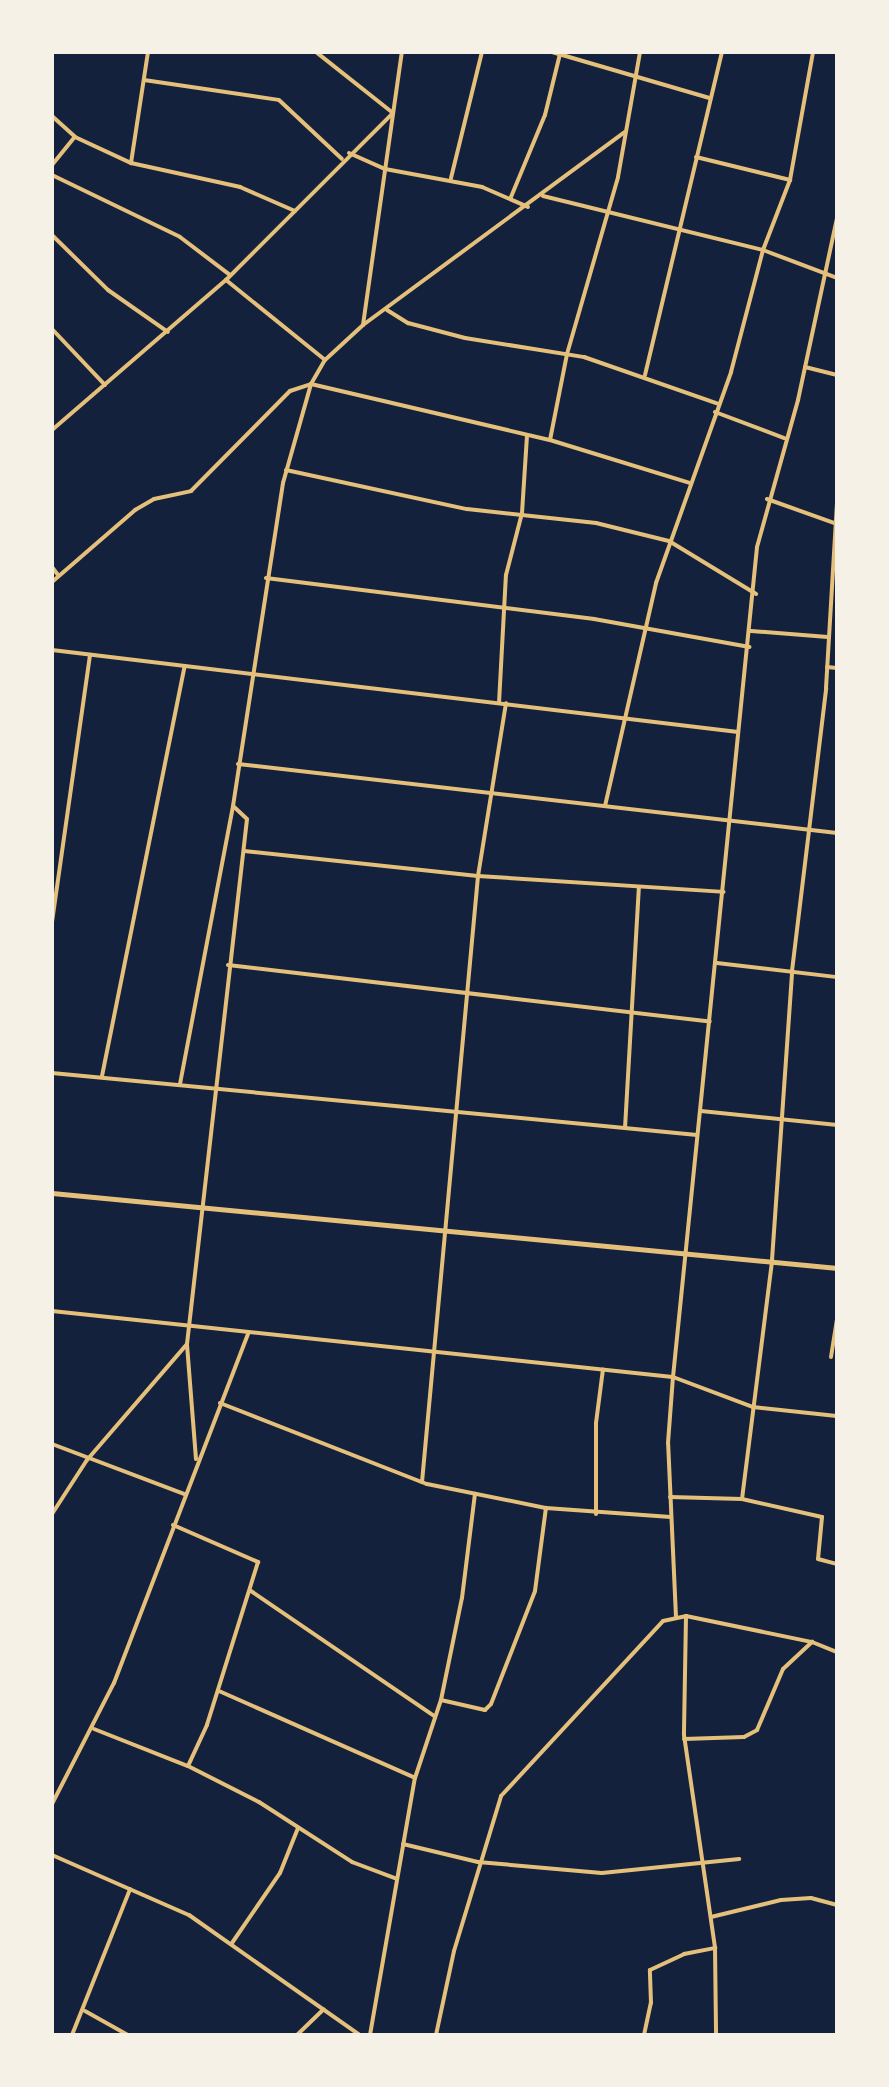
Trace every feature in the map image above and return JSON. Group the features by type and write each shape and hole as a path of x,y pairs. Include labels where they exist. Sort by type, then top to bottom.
{"street":[{"path":"131,163 148,52"},
{"path":"316,52 393,113"},
{"path":"363,325 402,52"},
{"path":"451,178 482,52"},
{"path":"552,52 709,98"},
{"path":"550,440 567,354 607,214 640,52"},
{"path":"645,375 722,52"},
{"path":"605,806 622,717 669,541 719,404 763,250 790,180 813,52"},
{"path":"511,197 545,115 561,53"},
{"path":"144,80 279,100 342,159"},
{"path":"52,430 228,277 342,159 393,113"},
{"path":"52,116 75,137 131,163 240,187 295,211"},
{"path":"180,1084 233,806 266,578 286,470 311,384 325,360 363,325 543,196 625,132"},
{"path":"52,165 75,137"},
{"path":"349,153 385,169 451,178 511,197 528,207"},
{"path":"696,157 790,180"},
{"path":"52,175 180,237 325,360"},
{"path":"543,196 763,250 837,278"},
{"path":"676,1617 670,1497 673,1377 738,732 756,594 757,547 767,499 828,275 837,218"},
{"path":"52,235 108,290 168,332"},
{"path":"387,310 408,323 465,338 567,354 645,375 719,404"},
{"path":"52,329 105,385"},
{"path":"805,367 837,375"},
{"path":"52,582 135,510 154,499 191,491 290,391 311,384 550,440 690,483"},
{"path":"715,412 785,438"},
{"path":"422,1482 478,876 502,703 506,575 522,513 527,435"},
{"path":"286,470 467,509 596,523 669,541 756,594"},
{"path":"767,499 835,524"},
{"path":"742,1499 772,1260 792,971 811,830 827,667 837,504"},
{"path":"52,567 58,575"},
{"path":"266,578 505,607 749,647"},
{"path":"751,631 828,637"},
{"path":"52,650 738,732"},
{"path":"52,922 91,654"},
{"path":"102,1076 185,666"},
{"path":"827,667 837,668"},
{"path":"238,764 837,833"},
{"path":"196,1459 187,1344 227,965 247,819 233,806"},
{"path":"244,851 478,876 723,892"},
{"path":"625,1128 639,887"},
{"path":"717,963 837,977"},
{"path":"227,965 631,1009 710,1022"},
{"path":"52,1073 697,1135"},
{"path":"701,1111 837,1125"},
{"path":"52,1193 837,1268"},
{"path":"52,1311 673,1377 753,1407 837,1416"},
{"path":"831,1357 837,1320"},
{"path":"52,1804 94,1729 196,1459 249,1332"},
{"path":"52,1514 87,1460 187,1344"},
{"path":"596,1514 596,1423 603,1369"},
{"path":"220,1403 422,1482 546,1508 596,1514 672,1517"},
{"path":"52,1444 184,1495"},
{"path":"370,2035 415,1778 441,1700 462,1598 475,1494"},
{"path":"670,1497 742,1499 823,1517 818,1559 837,1564"},
{"path":"441,1700 485,1710 491,1704 535,1591 546,1508"},
{"path":"173,1525 256,1560 251,1591 219,1691 188,1766"},
{"path":"251,1591 435,1717"},
{"path":"686,1616 684,1739 715,1948 716,2034"},
{"path":"436,2035 478,1862 501,1796 663,1621 686,1616 812,1642 837,1652"},
{"path":"684,1739 744,1737 757,1730 765,1723 783,1669 812,1642"},
{"path":"219,1691 415,1778"},
{"path":"94,1729 188,1766 352,1862 397,1879"},
{"path":"232,1943 280,1873 298,1828"},
{"path":"403,1844 478,1862 602,1873 739,1859"},
{"path":"52,1855 189,1915 360,2035"},
{"path":"72,2035 85,2011 130,1889"},
{"path":"711,1917 781,1900 811,1898 837,1905"},
{"path":"644,2035 651,2003 650,1970 684,1954 715,1948"},
{"path":"297,2035 324,2009"},
{"path":"85,2011 128,2035"}]}
